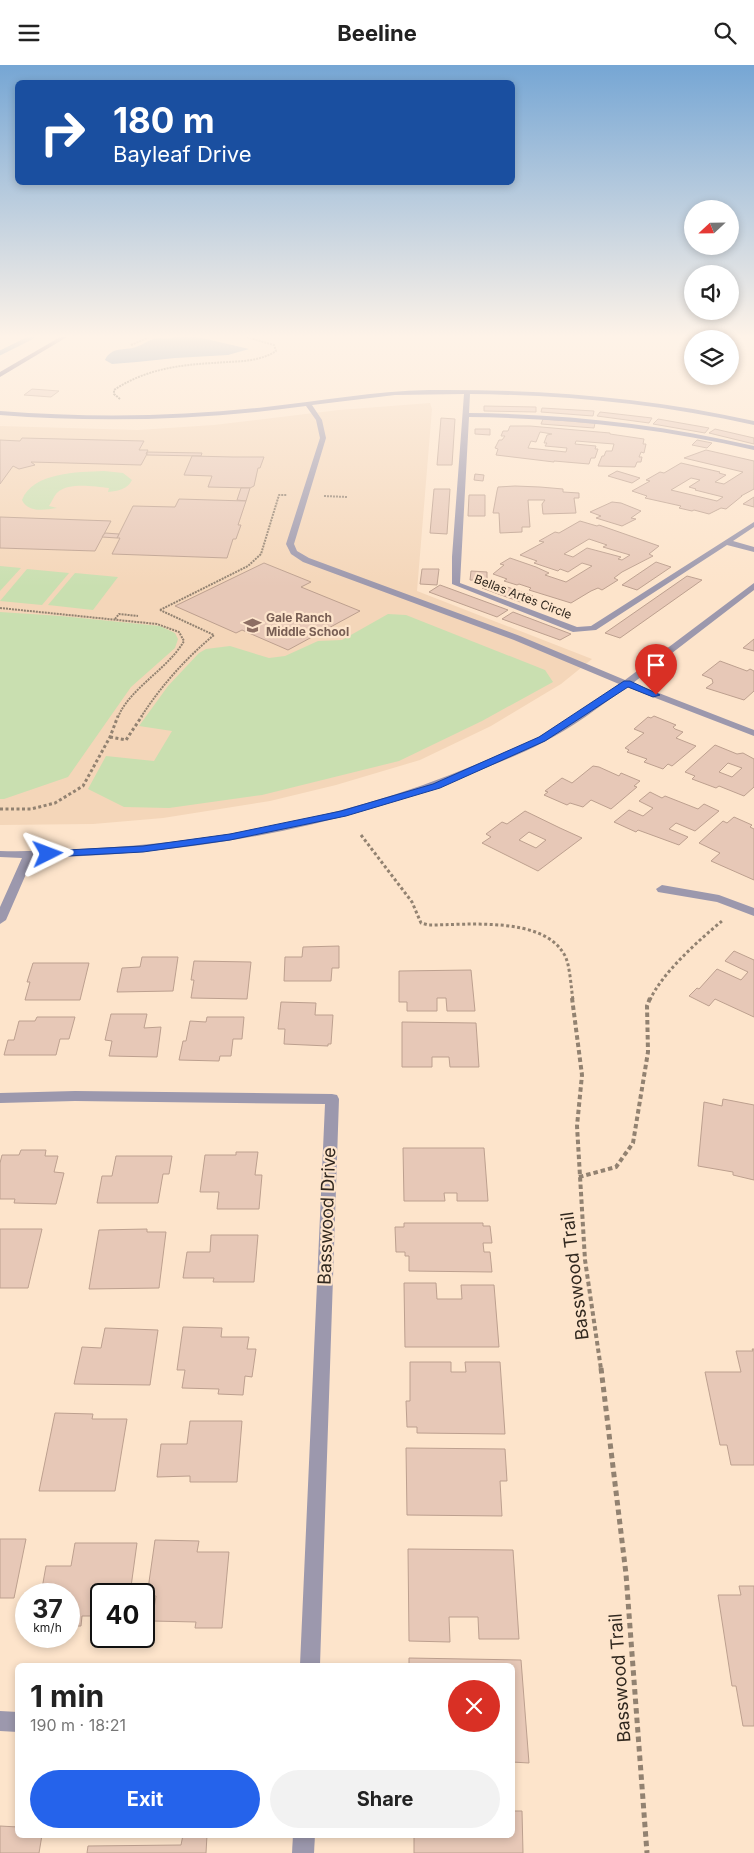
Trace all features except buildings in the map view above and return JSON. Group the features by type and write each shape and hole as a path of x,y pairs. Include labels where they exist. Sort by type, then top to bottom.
{"street":[{"path":"320,420 323,438 290,545 294,552 306,560 517,639 596,672 754,733"},
{"name":"Bellas Artes Circle","path":"465,420 461,469 456,584 576,630 593,629 754,524"},
{"path":"586,420 653,428 754,448"},
{"path":"727,542 754,550"},
{"path":"0,854 29,855 143,849 230,837 282,828 402,797 460,776 542,739 627,683 754,586"},
{"path":"0,919 29,855"},
{"path":"662,889 719,899 754,912"},
{"name":"Basswood Drive","path":"0,1098 75,1096 332,1099 310,1663"},
{"path":"0,1721 15,1722"},
{"path":"304,1838 304,1853"}],"path":[{"path":"110,737 126,740 158,691 194,652 214,635 160,610 248,566 261,554 278,495"},
{"path":"0,609 157,624 171,627 179,632 184,641 179,650 136,693 120,712 110,737 83,786 55,803 31,809 0,809"},
{"path":"115,619 119,614 138,616"},
{"name":"Basswood Trail","path":"361,835 412,902 421,923 429,925 506,925 536,932 554,942 565,955 575,1014 582,1075 577,1126 585,1260 603,1384 626,1574 647,1853"},
{"path":"579,1177 616,1167 633,1143 648,1053 647,1006 655,987 705,935 740,907"}],"shaded area":[{"name":"Gale Ranch Middle School","path":"252,420 431,420 417,591 592,659 561,684 491,726 420,760 336,785 270,801 163,818 93,824 0,825 0,426 138,430"}],"green space":[{"path":"104,471 123,473 132,480 125,487 112,492 108,492 109,488 90,486 76,486 63,489 57,493 49,506 57,508 33,509 28,507 22,500 36,484 57,475"},
{"path":"0,566 21,568 0,591"},
{"path":"27,569 69,573 42,605 0,601"},
{"path":"75,573 118,577 93,610 48,605"},
{"path":"0,612 160,626 175,633 178,639 175,648 131,687 68,777 4,799 0,799"},
{"path":"388,614 406,615 545,670 553,682 482,721 399,761 262,795 169,808 124,807 88,789 106,756 154,761 172,731 139,726 168,686 199,653 206,649 230,646 269,658 285,656 318,641 342,640"}],"place":[{"name":"Gale Ranch Middle School","path":"252,625"}],"route":[{"path":"48,854 143,849 282,828 343,814 436,786 542,739 627,683 656,695"}]}
